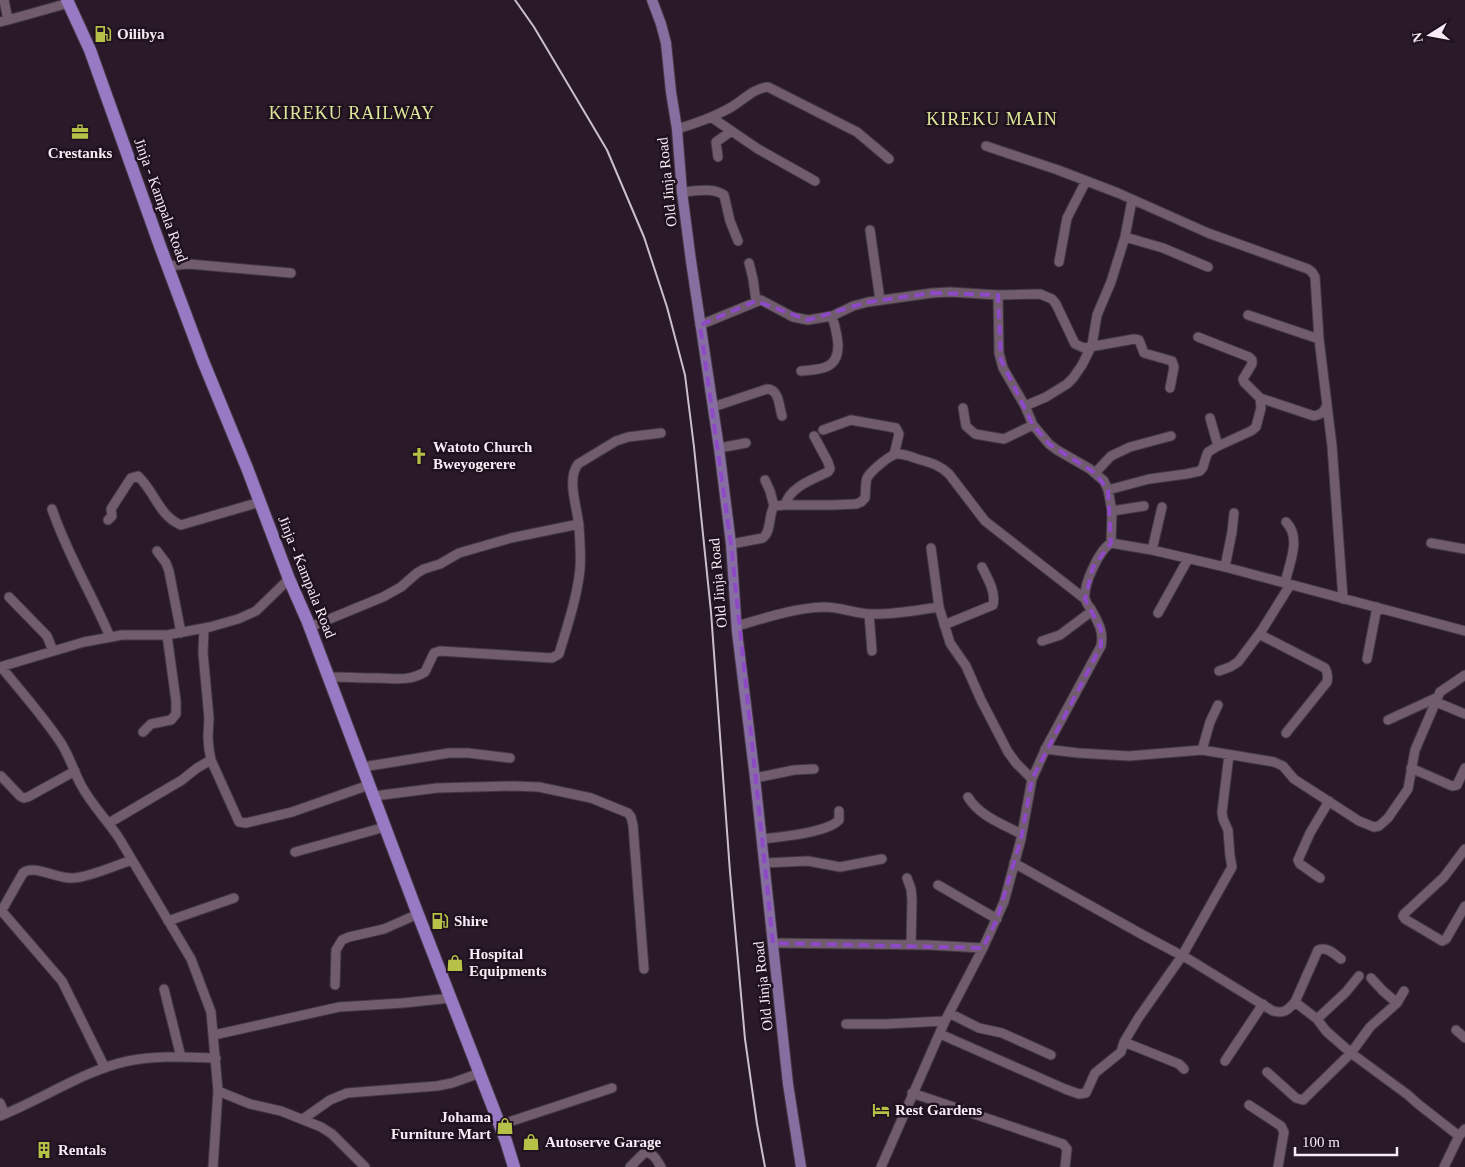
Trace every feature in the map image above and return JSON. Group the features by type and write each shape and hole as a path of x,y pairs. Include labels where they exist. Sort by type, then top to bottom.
{"highway":[{"name":"Jinja - Kampala Road","path":"68,1 90,50 203,361 289,579 310,627 500,1125 514,1167"}],"main road":[{"name":"Old Jinja Road","path":"652,0 665,38 677,129 682,192 719,448 731,544 737,626 788,1084 801,1167"}],"street":[{"path":"4,0 4,21 68,1"},
{"path":"677,129 728,110 762,88 768,88 857,132 889,159"},
{"path":"711,117 730,132 815,181"},
{"path":"718,157 716,142 730,132"},
{"path":"986,146 1017,155 1086,181 1208,233 1312,272 1315,277 1319,339 1333,454 1343,599"},
{"path":"1059,262 1066,218 1086,181"},
{"path":"682,192 700,190 719,191 724,195 730,221 738,241"},
{"path":"1025,406 1046,397 1067,384 1073,378 1092,346 1097,316 1111,282 1125,237 1132,200"},
{"path":"870,230 880,300"},
{"path":"1125,237 1164,248 1208,267"},
{"path":"749,263 756,301"},
{"path":"167,266 189,264 291,273"},
{"path":"700,324 761,300 784,313 800,319 817,319 832,316 853,306 880,300 950,292 998,295 1035,294 1052,299 1076,344 1084,348 1134,339 1139,340 1144,353 1172,360 1174,367 1170,388"},
{"path":"998,295 998,332 1003,368 1025,406 1033,425 1049,444 1095,473 1104,481 1108,490 1112,511 1111,543"},
{"path":"1248,315 1319,339"},
{"path":"801,371 827,367 834,361 838,350 837,333 832,316"},
{"path":"1198,336 1249,357 1252,360 1252,364 1243,379 1260,398 1314,416 1324,412 1327,405"},
{"path":"713,408 767,389 772,389 776,392 782,416"},
{"path":"1108,490 1149,479 1200,471 1208,452 1256,427 1261,408 1260,398"},
{"path":"963,408 966,426 975,434 1004,439 1033,425"},
{"path":"1210,418 1218,446"},
{"path":"823,430 851,420 896,428 899,434 894,455"},
{"path":"329,677 398,680 408,678 425,672 434,653 440,651 522,657 552,658 557,656 572,611 579,575 579,524 573,486 573,472 578,464 616,441 628,437 661,433"},
{"path":"786,505 787,500 794,491 806,482 828,472 830,469 814,436"},
{"path":"1095,473 1111,456 1130,447 1171,436"},
{"path":"719,448 746,443"},
{"path":"774,506 856,504 865,498 867,478 887,458 894,455 904,455 933,464 943,468 949,474 985,521 1085,599 1101,629 1101,646 1064,713 1032,779 1022,834 1004,902 947,1017 881,1167"},
{"path":"108,520 112,516 111,509 131,478 138,476 146,483 165,516 181,525 260,502"},
{"path":"731,544 763,538 768,533 774,506 765,480"},
{"path":"1112,511 1144,506"},
{"path":"1152,550 1162,507"},
{"path":"52,509 64,542 97,606 110,637"},
{"path":"1225,567 1234,514"},
{"path":"1219,671 1235,664 1259,634 1287,584 1295,543 1294,533 1286,522"},
{"path":"310,627 383,597 401,587 424,568 440,564 459,553 511,538 579,524"},
{"path":"1085,599 1088,580 1093,567 1106,546 1111,543 1152,550 1225,567 1465,631"},
{"path":"1431,543 1465,549"},
{"path":"930,548 939,607 953,649 966,666 1008,752 1016,764 1032,779"},
{"path":"157,551 166,563 169,571 181,633"},
{"path":"1158,613 1188,559"},
{"path":"944,625 993,605 995,598 982,567"},
{"path":"213,1167 218,1091 214,1035 211,1012 191,960 109,823 81,785 65,748 1,667 84,642 122,635 167,635 181,633 248,616 289,579"},
{"path":"9,597 47,636 53,651"},
{"path":"737,626 793,611 824,607 869,614 939,607"},
{"path":"1366,659 1377,607"},
{"path":"1042,641 1060,635 1092,611"},
{"path":"869,614 872,651"},
{"path":"204,628 203,653 211,760 239,822 254,822 371,791 514,786 539,787 591,798 628,813 631,817 644,968"},
{"path":"1259,634 1302,655 1327,671 1328,678 1326,682 1286,733"},
{"path":"143,732 151,724 171,720 177,710 167,635"},
{"path":"1046,749 1129,756 1202,750 1278,763 1294,779 1359,821 1374,827 1379,826 1388,818 1406,794 1415,750 1442,690 1465,675"},
{"path":"1388,720 1437,700 1465,714"},
{"path":"1202,750 1210,722 1218,705"},
{"path":"363,767 450,753 510,758"},
{"path":"940,1034 1065,1089 1083,1094 1086,1092 1096,1071 1121,1052 1124,1042 1139,1017 1182,956 1232,867 1228,830 1222,812 1229,755"},
{"path":"109,823 182,780 196,768 211,760"},
{"path":"1411,768 1452,786 1457,785 1465,768"},
{"path":"755,778 794,770 814,770"},
{"path":"1,776 24,798 75,771"},
{"path":"968,797 980,811 1022,834"},
{"path":"1320,878 1300,864 1298,860 1310,833 1329,801"},
{"path":"762,839 826,828 839,820 839,811"},
{"path":"295,852 385,827"},
{"path":"1465,849 1444,877 1403,916 1442,941 1446,939 1465,906"},
{"path":"764,863 808,861 840,867 882,859"},
{"path":"105,1068 62,981 1,910 26,870 35,870 72,878 132,860"},
{"path":"1014,863 1182,956 1273,1011 1281,1012 1288,1010 1295,1002 1318,950 1328,950 1341,959"},
{"path":"907,878 912,900 911,945"},
{"path":"938,885 997,919"},
{"path":"168,921 234,898"},
{"path":"335,985 336,950 342,940 384,929 418,914"},
{"path":"773,943 982,948"},
{"path":"1317,1019 1346,992 1359,976"},
{"path":"1371,978 1396,1003"},
{"path":"164,989 181,1057"},
{"path":"1267,1072 1296,1098 1303,1100 1351,1053 1370,1027 1396,1003 1404,991"},
{"path":"214,1035 339,1007 451,998"},
{"path":"1295,1002 1317,1019 1326,1031 1351,1053 1400,1088 1418,1104 1462,1133 1444,1167"},
{"path":"1225,1061 1263,1004"},
{"path":"846,1024 886,1024 947,1017 1002,1033 1051,1055"},
{"path":"1456,1030 1465,1038"},
{"path":"1124,1042 1179,1064 1184,1069"},
{"path":"0,1103 2,1115 105,1068 135,1060 181,1057 216,1058"},
{"path":"303,1119 330,1100 347,1093 437,1086 480,1073"},
{"path":"500,1125 612,1088"},
{"path":"218,1091 250,1104 282,1111 321,1127 332,1134 365,1167"},
{"path":"912,1093 1062,1144 1066,1149 1065,1167"},
{"path":"1249,1105 1283,1129 1278,1167"},
{"path":"630,1167 645,1152 654,1156 661,1167"}],"highlighted area":[{"path":"932,293 998,295 1001,360 1033,425 1049,444 1095,473 1108,490 1111,543 1093,567 1085,599 1101,629 1101,646 1032,779 1021,839 997,919 983,948 773,943 731,544 700,325 756,301 808,320 868,302"}],"railway":[{"path":"515,0 534,27 607,150 644,237 667,307 685,375 711,612 730,872 745,1039 765,1167"}],"place":[{"name":"Oilibya","path":"103,34"},
{"name":"Crestanks","path":"80,132"},
{"name":"Watoto Church Bweyogerere","path":"419,456"},
{"name":"Shire","path":"440,921"},
{"name":"Hospital Equipments","path":"455,963"},
{"name":"Rest Gardens","path":"881,1110"},
{"name":"Johama Furniture Mart","path":"505,1126"},
{"name":"Autoserve Garage","path":"531,1142"},
{"name":"Rentals","path":"44,1150"}],"district":[{"name":"KIREKU RAILWAY","path":"352,113"},
{"name":"KIREKU MAIN","path":"992,119"}]}
